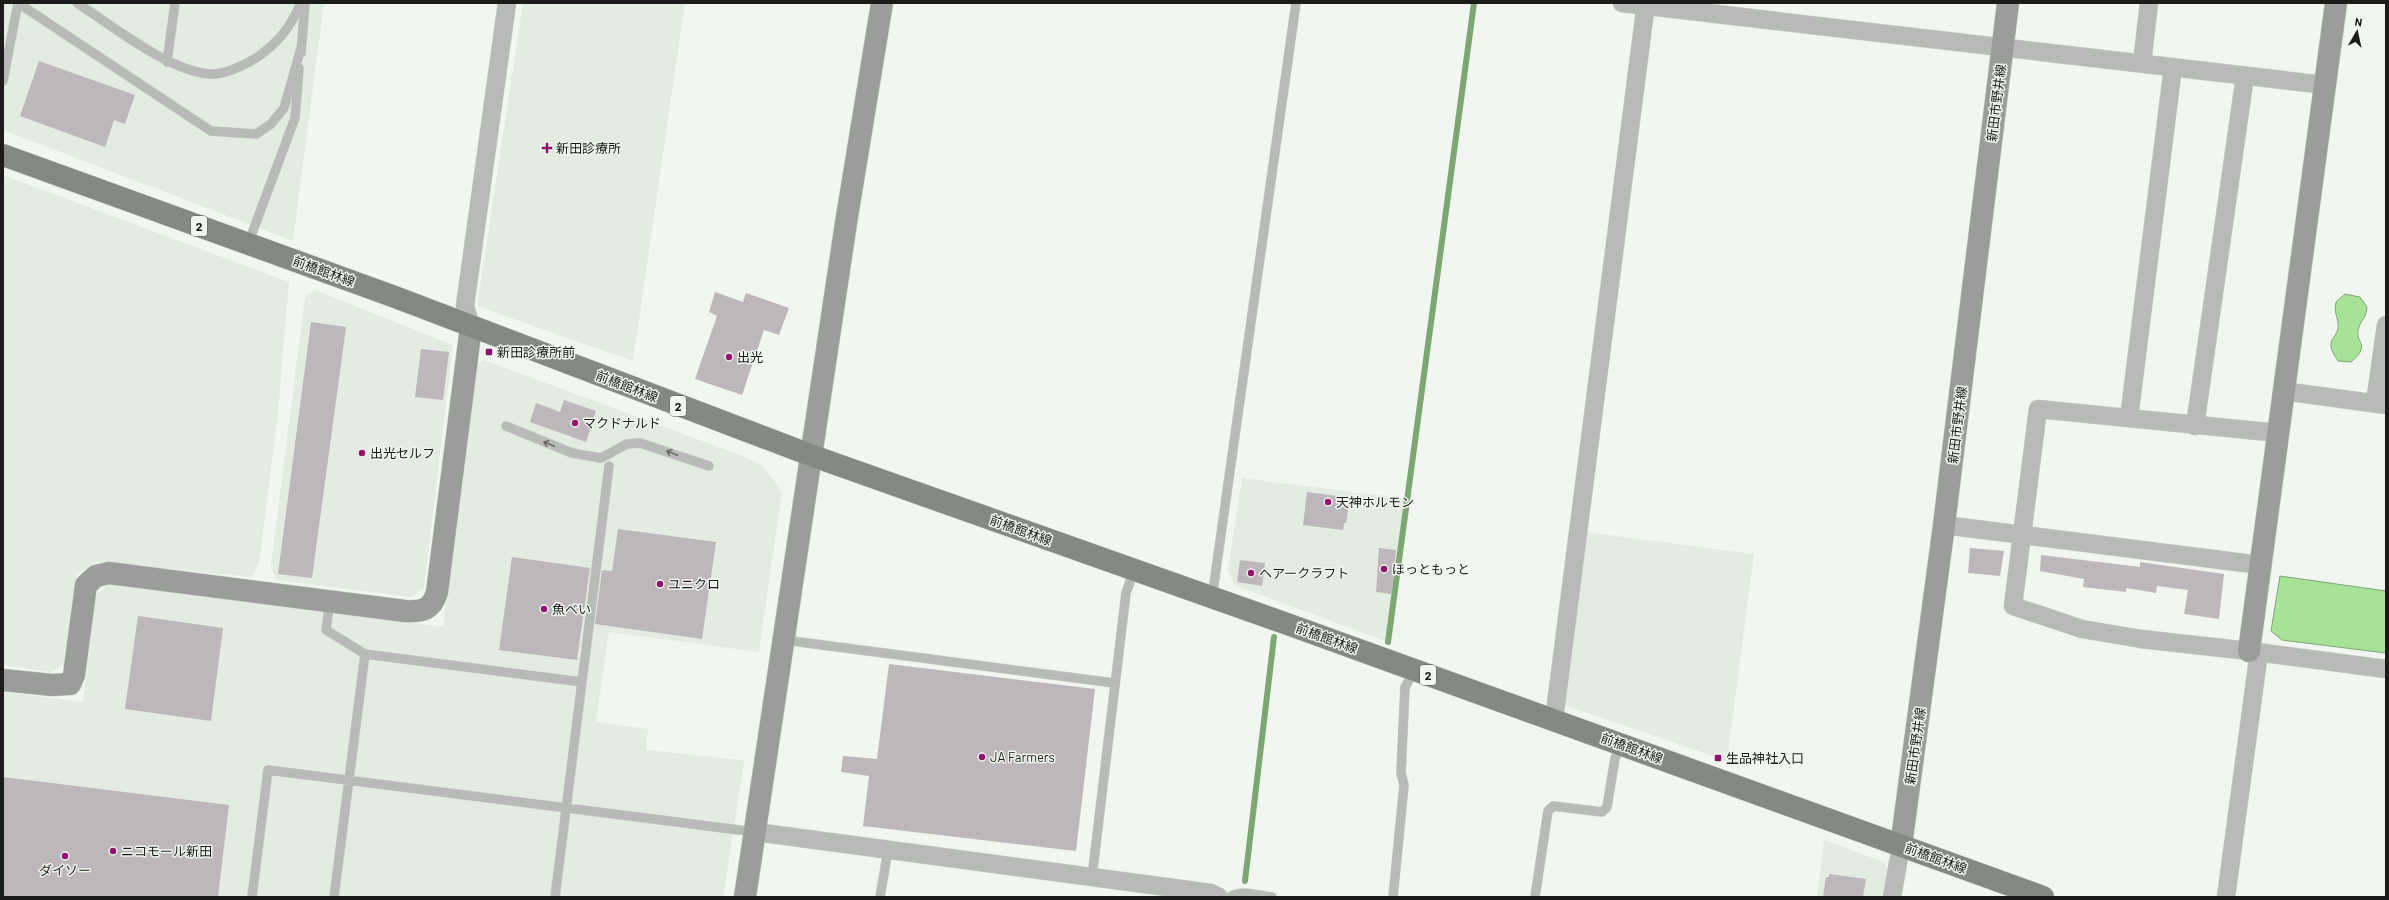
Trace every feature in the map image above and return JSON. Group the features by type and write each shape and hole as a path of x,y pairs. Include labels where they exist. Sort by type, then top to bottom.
{"main road":[{"name":"前橋館林線","path":"3,155 248,244 812,456 1622,744 2043,897"}],"street":[{"path":"3,680 57,686 70,684 74,675 86,585 96,576 109,573 419,612 434,602 437,592 471,327 465,306 507,3"},
{"path":"746,897 754,832 846,223 882,3"},
{"path":"1622,3 1646,4 1990,48 2003,46 2325,85"},
{"name":"新田市野井線","path":"1901,846 1944,525 2008,3"},
{"path":"2142,63 2149,3"},
{"path":"2226,897 2254,651 2260,565 2336,3"},
{"path":"1554,720 1646,4"},
{"path":"2129,418 2173,67"},
{"path":"2195,426 2245,76"},
{"path":"2284,391 2381,404 2386,325"},
{"path":"2278,433 2195,426 2038,409 2013,606 2089,630 2141,639 2254,651 2386,669"},
{"path":"1944,525 2260,565"},
{"path":"754,832 1211,892 1219,897"},
{"path":"1892,897 1901,846"}],"lane":[{"path":"3,81 18,3 211,131 256,134 271,124 284,108 301,48"},
{"path":"78,3 167,62 211,74 243,66 269,49 291,26 301,3"},
{"path":"167,62 174,3"},
{"path":"248,244 295,118 305,3"},
{"path":"1212,598 1296,3"},
{"path":"506,426 572,453 601,458 627,444 640,443 709,466"},
{"path":"555,897 609,466"},
{"path":"1092,877 1114,683 1126,593 1134,570"},
{"path":"330,601 326,630 365,654 582,682"},
{"path":"784,640 1114,683"},
{"path":"334,897 365,654"},
{"path":"1394,897 1404,785 1401,772 1405,687 1414,670"},
{"path":"1535,897 1548,810 1553,806 1602,812 1607,807 1615,758 1622,744"},
{"path":"252,897 268,770 754,832"},
{"path":"880,897 888,850"},
{"path":"1230,897 1234,894 1272,897"}],"shaded area":[{"path":"3,3 324,3 293,241 3,130"},
{"path":"523,3 685,3 633,361 477,306"},
{"path":"3,175 289,282 278,413 259,564 252,577 96,562 77,574 65,664 51,672 3,665"},
{"name":"出光セルフ","path":"315,290 453,345 424,588 411,597 276,580 271,564 305,297"},
{"path":"2345,294 2360,297 2367,307 2366,314 2360,324 2358,333 2362,347 2361,351 2351,362 2338,361 2331,347 2332,339 2338,329 2335,312 2336,302"},
{"path":"484,360 740,455 763,466 782,492 759,652 609,632 596,722 648,729 646,750 742,760 744,763 723,897 3,897 3,692 83,702 96,595 109,584 443,627 477,365"},
{"path":"1242,478 1408,499 1388,642 1234,585 1228,570"},
{"path":"1585,532 1754,554 1727,761 1562,704"},
{"path":"2280,576 2386,591 2386,653 2282,640 2271,631"},
{"path":"1824,840 1884,862 1888,869 1884,897 1817,897"}],"building":[{"path":"39,61 135,95 125,124 114,120 105,147 20,116"},
{"name":"出光","path":"715,292 743,302 746,293 789,308 779,335 764,330 742,395 695,379 717,316 709,312"},
{"path":"311,322 346,327 312,578 278,574"},
{"path":"421,349 449,352 443,400 415,397"},
{"path":"564,400 596,411 586,442 530,422 536,403 560,412"},
{"path":"1307,492 1337,496 1336,503 1349,505 1346,523 1344,523 1343,530 1303,525"},
{"name":"ユニクロ","path":"618,529 716,542 702,639 595,624 602,570 612,571"},
{"path":"1379,548 1396,550 1392,594 1376,592"},
{"path":"1970,548 2004,551 2000,576 1968,573"},
{"path":"2041,555 2140,567 2140,562 2224,574 2219,619 2184,614 2188,590 2157,586 2156,593 2126,588 2126,592 2083,587 2084,579 2040,571"},
{"name":"魚べい","path":"512,557 590,568 577,660 499,650"},
{"path":"1240,560 1265,563 1262,586 1237,582"},
{"path":"138,616 223,628 211,721 125,709"},
{"name":"JA Farmers","path":"889,664 1095,689 1076,851 863,826 869,776 841,772 843,756 877,759"},
{"name":"ニコモール新田","path":"3,777 229,805 218,897 3,897"},
{"path":"1829,874 1866,879 1863,897 1823,897 1826,877 1829,877"}],"waterway":[{"path":"1388,642 1474,3"},
{"path":"1245,881 1274,637"}],"place":[{"name":"新田診療所","path":"547,148"},
{"name":"新田診療所前","path":"489,352"},
{"name":"出光","path":"729,357"},
{"name":"マクドナルド","path":"575,423"},
{"name":"出光セルフ","path":"362,453"},
{"name":"天神ホルモン","path":"1328,502"},
{"name":"ほっともっと","path":"1384,569"},
{"name":"ヘアークラフト","path":"1251,573"},
{"name":"ユニクロ","path":"660,584"},
{"name":"魚べい","path":"544,609"},
{"name":"JA Farmers","path":"982,757"},
{"name":"生品神社入口","path":"1718,758"},
{"name":"ニコモール新田","path":"113,851"},
{"name":"ダイソー","path":"65,856"}]}
